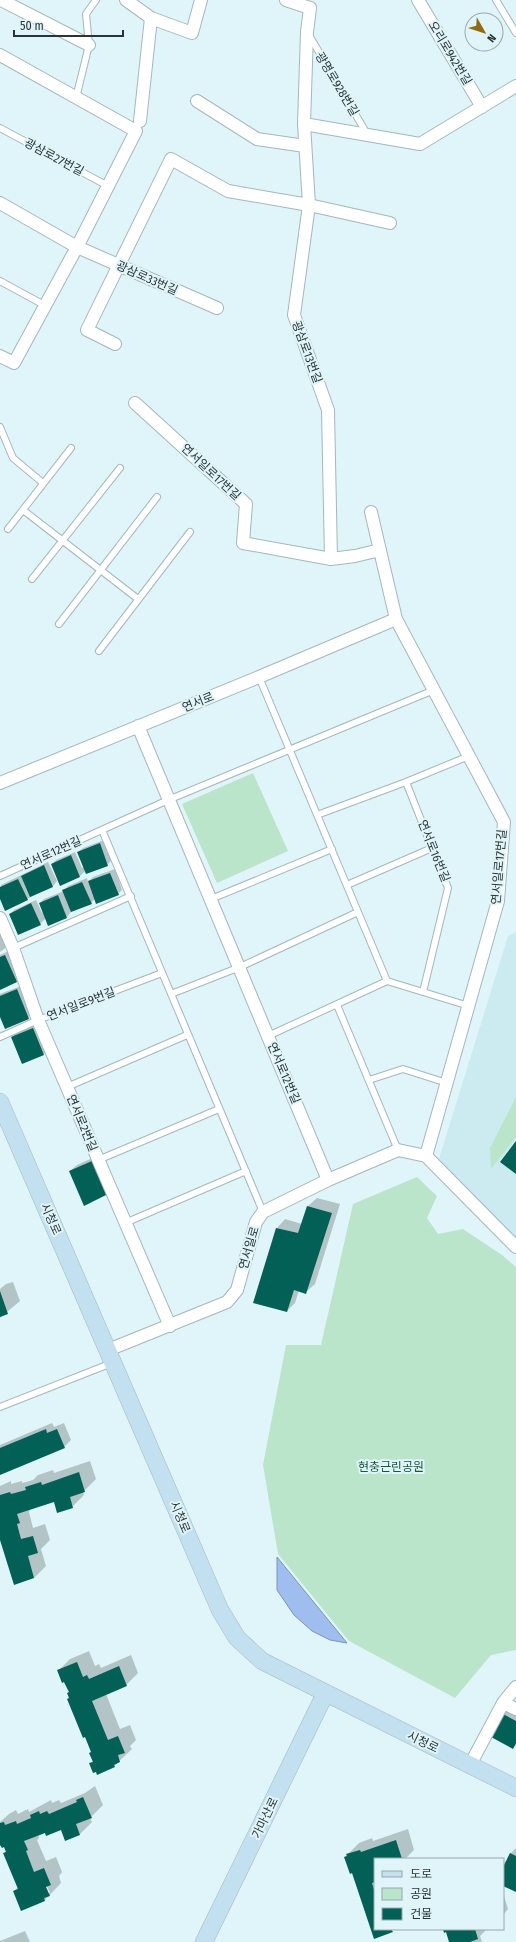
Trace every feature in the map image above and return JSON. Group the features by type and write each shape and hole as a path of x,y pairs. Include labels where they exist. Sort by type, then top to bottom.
{"main road":[{"name":"시청로","path":"0,1102 220,1610 237,1638 262,1661 324,1694 516,1788"},
{"name":"가마산로","path":"204,1942 324,1694"}],"street":[{"path":"2,0 88,45"},
{"path":"126,0 151,18 192,33 201,0"},
{"name":"광삼로13번길","path":"286,0 310,8 307,32 304,124 309,205 294,316 328,410 331,559"},
{"name":"오리로942번길","path":"418,0 482,107"},
{"path":"0,356 14,363 77,247 138,126 151,18"},
{"path":"0,55 76,98 138,126"},
{"path":"304,124 420,144 516,86"},
{"path":"197,101 257,139 305,146"},
{"path":"115,344 87,330 171,159 228,191 309,205 390,223"},
{"name":"광삼로33번길","path":"0,203 77,247 217,308"},
{"name":"연서일로17번길","path":"135,403 246,504 243,543 331,559"},
{"name":"연서일로17번길","path":"371,512 396,618 504,822 498,901 448,1083 426,1156"},
{"path":"331,559 355,556 380,550"},
{"name":"연서로","path":"0,783 259,677 396,618"},
{"name":"연서로12번길","path":"138,726 328,1180"},
{"name":"연서로2번길","path":"0,918 13,948 38,1020 124,1223 170,1326"},
{"path":"398,1150 426,1156 516,1247"},
{"name":"연서일로","path":"111,1356 170,1326 226,1302 237,1290 256,1222 263,1212 328,1180 398,1150"},
{"path":"470,1765 503,1703 516,1687"},
{"path":"503,1703 516,1709"}],"lane":[{"path":"76,98 88,45 86,14 96,0"},
{"path":"496,0 516,33"},
{"name":"광명로928번길","path":"307,32 368,135"},
{"name":"광삼로27번길","path":"0,128 108,186"},
{"path":"0,282 46,306"},
{"path":"0,427 13,458 43,483"},
{"path":"8,530 71,448"},
{"path":"32,579 120,468"},
{"path":"59,624 157,497"},
{"path":"23,510 138,599"},
{"path":"99,651 190,532"},
{"path":"259,677 387,982"},
{"path":"290,751 434,690"},
{"name":"연서로12번길","path":"0,876 168,800 290,751"},
{"path":"317,815 406,782 469,756"},
{"name":"연서로16번길","path":"406,782 448,888 423,992"},
{"path":"102,830 263,1212"},
{"path":"347,886 432,848"},
{"path":"211,899 332,849"},
{"path":"13,948 131,896"},
{"path":"171,994 240,967 358,912"},
{"name":"연서일로9번길","path":"0,1037 38,1020 162,973"},
{"path":"268,1036 387,982 469,1006"},
{"path":"337,1005 398,1150"},
{"path":"67,1087 187,1034"},
{"path":"369,1080 403,1069 448,1083"},
{"path":"98,1160 219,1109"},
{"path":"124,1223 246,1172"},
{"path":"0,1407 111,1356"}],"shaded area":[{"path":"516,932 516,1239 438,1162 508,936"}],"green space":[{"path":"253,773 288,851 217,883 182,804"},
{"path":"516,1097 516,1137 491,1169 490,1148"},
{"name":"현충근린공원","path":"417,1177 437,1196 427,1218 438,1234 463,1229 502,1255 516,1267 516,1650 491,1655 455,1698 349,1641 278,1554 263,1465 286,1345 321,1345 353,1204"}],"water":[{"path":"277,1557 347,1643 330,1640 312,1631 294,1615 277,1590"}],"building":[{"path":"100,843 108,866 86,874 77,852"},
{"path":"71,855 80,877 60,886 51,864"},
{"path":"44,865 53,887 30,897 21,876"},
{"path":"110,873 119,895 96,904 88,881"},
{"path":"18,879 28,900 5,911 0,899 0,887"},
{"path":"82,882 92,904 71,912 62,890"},
{"path":"58,895 67,918 48,926 39,903"},
{"path":"31,903 41,925 18,935 9,914"},
{"path":"5,955 17,982 0,990 0,957"},
{"path":"17,989 29,1019 5,1029 0,1017 0,996"},
{"path":"33,1028 44,1055 22,1064 11,1037"},
{"path":"516,1141 516,1174 500,1162"},
{"path":"92,1161 108,1194 84,1206 69,1171"},
{"path":"307,1206 332,1213 306,1294 294,1290 287,1312 253,1303 276,1228 298,1233"},
{"path":"0,1291 8,1314 0,1317"},
{"path":"46,1429 47,1433 57,1429 65,1448 0,1475 0,1448"},
{"path":"79,1472 85,1492 70,1497 73,1508 57,1513 54,1502 17,1514 20,1523 17,1524 21,1539 33,1536 38,1553 28,1556 34,1578 14,1585 0,1540 0,1495 26,1490 25,1487 41,1482 42,1485"},
{"path":"77,1662 83,1677 87,1675 89,1679 119,1666 127,1686 92,1701 108,1740 118,1736 125,1753 118,1755 120,1762 114,1765 115,1767 97,1775 96,1772 93,1773 89,1763 93,1762 89,1753 91,1752 85,1737 83,1738 67,1699 69,1698 67,1693 69,1692 64,1682 62,1683 57,1670"},
{"path":"503,1714 516,1721 516,1743 513,1749 491,1737"},
{"path":"83,1797 92,1818 76,1824 80,1835 65,1841 61,1830 46,1836 45,1833 24,1841 34,1872 44,1868 51,1885 46,1887 50,1896 44,1898 45,1901 21,1911 13,1891 18,1889 3,1853 6,1852 4,1847 2,1848 0,1845 0,1823 4,1822 5,1825 16,1821 17,1824 31,1818 30,1815 39,1811 40,1814 47,1811 49,1814 77,1802 76,1800"},
{"path":"396,1840 402,1858 374,1858 374,1882 372,1883 374,1890 374,1930 392,1930 393,1932 374,1939 352,1873 350,1874 344,1857 347,1856 346,1854 360,1850 361,1852"},
{"path":"510,1853 516,1856 516,1892 504,1886 504,1865"},
{"path":"443,1930 475,1930 478,1939 470,1942 449,1942 446,1932 444,1933"}]}
